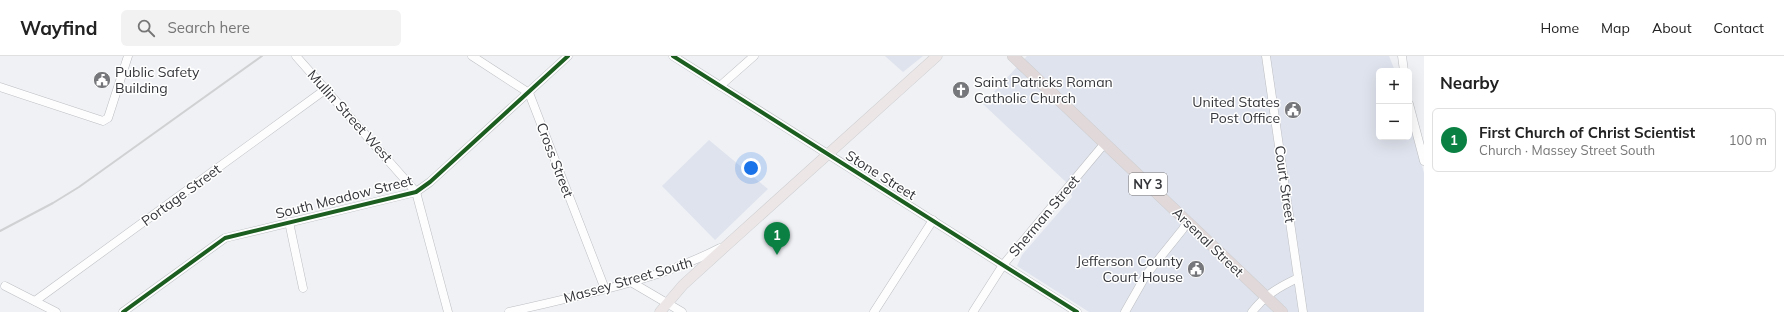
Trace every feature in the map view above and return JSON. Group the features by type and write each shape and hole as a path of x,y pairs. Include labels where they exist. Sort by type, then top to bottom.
{"highway":[{"name":"Arsenal Street","path":"1013,56 1282,312"}],"main road":[{"name":"Massey Street South","path":"726,245 937,56"},
{"path":"663,308 726,245"}],"street":[{"path":"0,87 103,121 108,118 128,56"},
{"name":"Mullin Street West","path":"296,56 416,192 448,312"},
{"path":"472,56 529,93"},
{"name":"South Meadow Street","path":"124,312 225,238 416,192 430,182 568,56"},
{"name":"Stone Street","path":"673,56 1077,312"},
{"path":"720,86 754,56"},
{"name":"Court Street","path":"1266,56 1303,312"},
{"path":"1402,56 1404,68"},
{"name":"Portage Street","path":"35,301 326,89"},
{"name":"Cross Street","path":"529,93 605,289"},
{"path":"1412,115 1424,161"},
{"name":"Sherman Street","path":"973,312 1003,265 1105,143"},
{"path":"874,312 933,220"},
{"path":"1125,312 1146,275 1188,221"},
{"path":"290,222 303,288"},
{"name":"Massey Street South","path":"509,312 631,282 690,263 726,245"},
{"path":"1252,312 1265,296 1298,278"},
{"path":"631,282 663,308 682,312"},
{"path":"5,286 56,312"}],"shaded area":[{"path":"885,56 923,56 903,72"},
{"path":"1027,56 1389,56 1394,68 1376,68 1376,140 1412,140 1412,131 1424,173 1424,312 1089,312 1017,266 1022,255 1072,197 1067,183 983,104"},
{"path":"709,140 768,189 715,240 662,186"}],"railway":[{"path":"0,231 53,203 79,187 262,56"}],"cycle path":[{"path":"123,312 225,238 416,192 430,182 568,56"},
{"path":"673,56 1077,312"}],"place":[{"name":"Public Safety Building","path":"102,80"},
{"name":"Saint Patricks Roman Catholic Church","path":"961,90"},
{"name":"United States Post Office","path":"1293,110"},
{"name":"First Church of Christ Scientist","path":"777,255"},
{"name":"Jefferson County Court House","path":"1196,269"}]}
